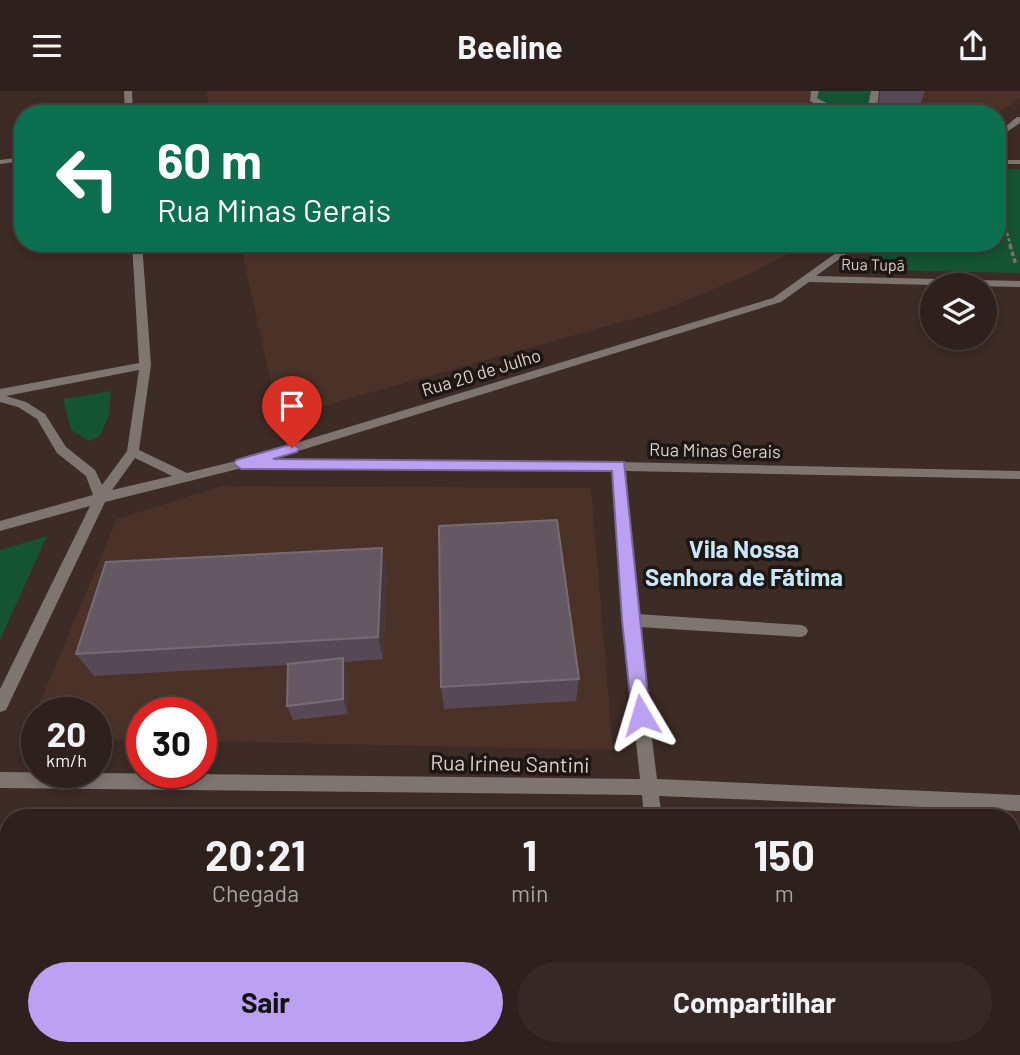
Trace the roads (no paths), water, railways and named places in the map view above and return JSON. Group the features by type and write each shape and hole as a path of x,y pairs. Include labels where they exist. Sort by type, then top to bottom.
{"street":[{"path":"815,91 813,99 824,105"},
{"path":"1006,130 1020,119"},
{"path":"0,705 100,498 134,452 145,365 139,252"},
{"name":"Rua 20 de Julho","path":"0,526 100,498 241,464 777,300 844,252"},
{"name":"Rua Tupã","path":"809,279 1020,284"},
{"path":"0,395 145,365"},
{"path":"0,395 36,412 48,425 65,453 94,474 100,498"},
{"path":"134,452 185,477"},
{"name":"Rua Minas Gerais","path":"241,464 619,466 1020,475"},
{"path":"619,466 630,620 652,809"},
{"path":"630,620 801,631"},
{"name":"Rua Irineu Santini","path":"0,780 650,787 1020,803"}],"district":[{"name":"Vila Nossa Senhora de Fátima","path":"744,562"}]}
